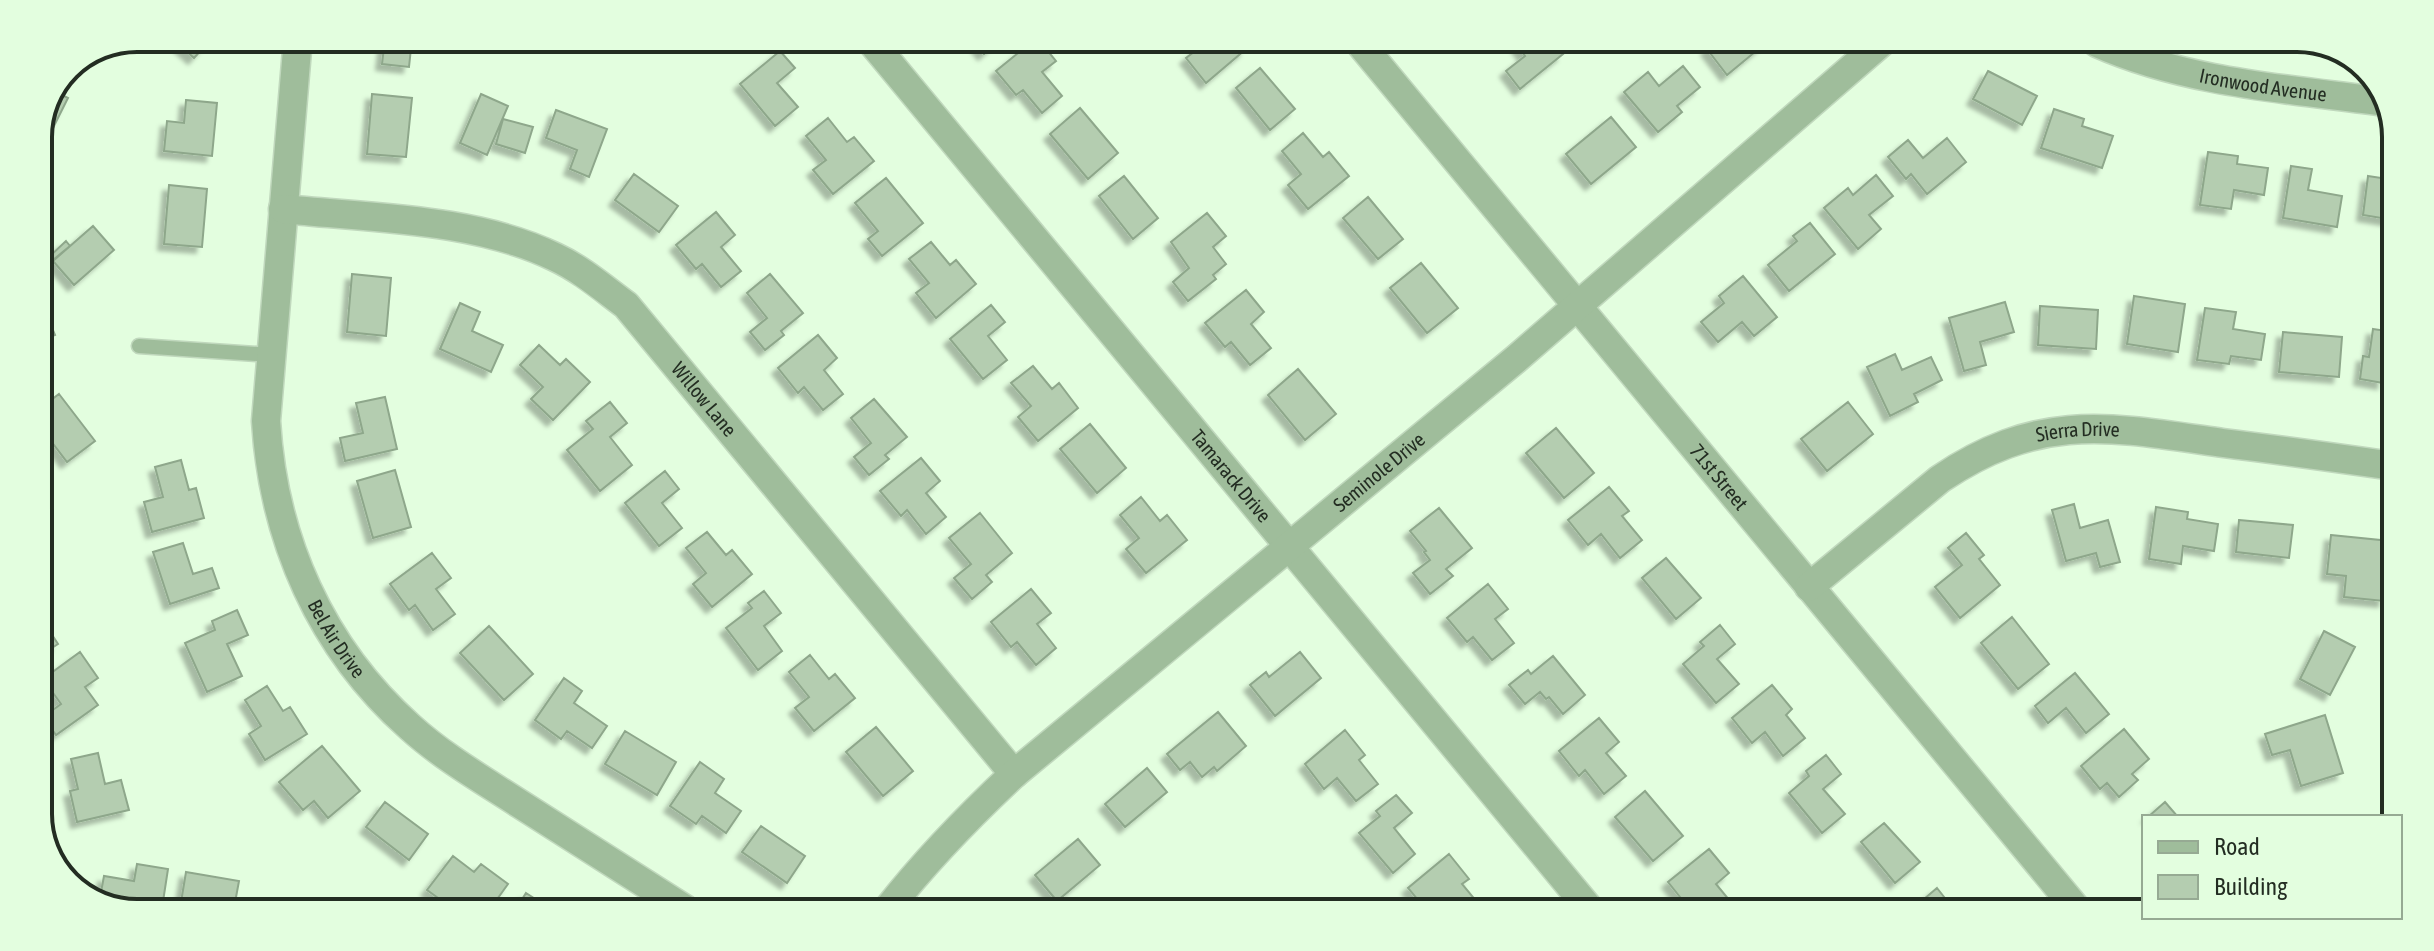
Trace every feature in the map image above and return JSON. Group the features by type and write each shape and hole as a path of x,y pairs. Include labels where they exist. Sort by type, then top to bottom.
{"street":[{"name":"Bel Air Drive","path":"297,52 266,421 272,481 281,521 310,598 354,667 410,728 450,759 669,899"},
{"name":"Tamarack Drive","path":"880,52 1581,899"},
{"name":"71st Street","path":"1367,52 2068,899"},
{"name":"Seminole Drive","path":"895,899 917,871 968,817 1014,774 1577,306 1870,52"},
{"name":"Ironwood Avenue","path":"2120,52 2186,72 2374,100"},
{"name":"Willow Lane","path":"283,209 470,228 521,242 585,274 626,305 1014,774"},
{"name":"Sierra Drive","path":"1809,587 1940,479 1980,454 2036,434 2116,428 2382,464"}],"lane":[{"path":"139,346 271,355"}],"building":[{"path":"383,52 411,52 409,67 382,64"},
{"path":"781,52 795,68 777,83 798,107 775,126 740,84"},
{"path":"1019,52 1049,52 1056,61 1042,72 1062,96 1042,113 1023,90 1016,95 996,71"},
{"path":"1194,52 1242,52 1206,83 1186,58"},
{"path":"1522,52 1563,54 1520,89 1506,71 1525,56"},
{"path":"1709,52 1755,52 1727,75"},
{"path":"1683,66 1700,87 1677,106 1682,112 1658,132 1624,92 1648,72 1659,86"},
{"path":"1260,68 1295,109 1270,130 1236,88"},
{"path":"1988,71 2037,96 2022,125 1973,99"},
{"path":"372,94 412,98 406,157 367,154"},
{"path":"481,94 508,106 487,155 460,143"},
{"path":"63,95 68,98 53,128 58,104"},
{"path":"186,100 217,103 212,156 164,151 167,121 184,123"},
{"path":"1080,108 1118,153 1088,179 1050,134"},
{"path":"2054,109 2084,119 2082,126 2113,136 2102,168 2041,148"},
{"path":"556,110 607,129 589,177 570,169 577,150 546,138"},
{"path":"1611,117 1636,147 1591,184 1566,154"},
{"path":"828,118 847,142 854,137 874,161 833,194 813,170 826,160 806,136"},
{"path":"503,119 533,127 525,153 496,144"},
{"path":"1303,133 1323,157 1329,152 1349,176 1308,209 1288,185 1301,174 1282,151"},
{"path":"1947,138 1966,162 1927,194 1911,174 1906,179 1888,157 1908,140 1923,158"},
{"path":"2208,152 2238,156 2237,164 2268,168 2264,195 2234,190 2231,209 2200,205"},
{"path":"2291,166 2312,169 2308,190 2342,196 2337,227 2283,218"},
{"path":"634,174 678,206 659,232 615,200"},
{"path":"1876,175 1893,196 1869,215 1881,229 1858,249 1824,208 1848,188 1853,195"},
{"path":"1124,176 1158,218 1133,239 1099,196"},
{"path":"2368,176 2382,178 2382,218 2363,215"},
{"path":"886,178 923,223 882,256 868,239 878,231 855,203"},
{"path":"169,185 207,189 202,247 164,244"},
{"path":"1368,197 1403,239 1378,259 1343,218"},
{"path":"716,212 735,235 721,247 741,271 721,287 702,264 696,269 676,245"},
{"path":"1207,213 1226,236 1213,247 1226,264 1213,275 1216,279 1188,301 1173,282 1189,268 1171,242"},
{"path":"1810,223 1835,254 1789,291 1768,265 1797,241 1793,236"},
{"path":"93,226 114,250 74,285 53,261"},
{"path":"66,241 70,246 53,260 52,254"},
{"path":"931,242 950,265 956,260 976,284 936,318 916,293 929,283 909,259"},
{"path":"1421,263 1458,308 1427,333 1390,288"},
{"path":"352,274 391,278 386,336 347,332"},
{"path":"770,274 803,313 781,331 784,335 765,350 750,332 767,318 747,293"},
{"path":"1743,276 1777,317 1754,336 1742,322 1718,342 1701,322 1724,303 1719,296"},
{"path":"1246,290 1264,312 1251,324 1271,348 1250,365 1231,342 1225,347 1205,323"},
{"path":"2134,296 2185,304 2178,352 2127,344"},
{"path":"2005,302 2014,332 1980,342 1986,365 1964,371 1949,318"},
{"path":"460,303 480,312 472,331 503,345 491,372 440,349"},
{"path":"991,305 1005,322 988,336 1007,360 983,379 950,339"},
{"path":"2040,306 2098,310 2096,349 2038,345"},
{"path":"2205,308 2236,312 2233,329 2265,334 2261,360 2231,356 2229,364 2197,360"},
{"path":"2373,329 2382,330 2382,383 2360,379 2363,356 2369,357"},
{"path":"2283,332 2342,337 2339,377 2279,372"},
{"path":"818,335 837,358 824,370 843,394 823,410 804,387 798,393 778,368"},
{"path":"539,345 560,365 566,359 590,382 553,420 531,399 543,387 520,365"},
{"path":"1895,354 1902,370 1931,357 1942,380 1914,394 1918,402 1890,416 1867,367"},
{"path":"1033,366 1052,389 1059,383 1078,408 1038,441 1018,417 1031,406 1011,383"},
{"path":"1298,369 1336,414 1305,440 1268,395"},
{"path":"59,394 95,441 67,462 52,442 52,399"},
{"path":"385,397 397,449 345,461 340,438 363,433 356,403"},
{"path":"874,399 907,437 885,455 889,459 869,475 854,457 871,443 851,418"},
{"path":"610,402 627,423 610,437 632,465 600,491 567,450 593,429 586,421"},
{"path":"1848,402 1873,434 1827,471 1801,439"},
{"path":"1090,424 1126,468 1097,493 1060,449"},
{"path":"1556,428 1594,473 1564,498 1526,453"},
{"path":"921,458 940,481 926,493 946,517 926,534 907,510 901,516 880,491"},
{"path":"181,460 189,490 196,488 204,518 152,532 144,502 163,497 155,467"},
{"path":"395,470 411,527 373,538 357,481"},
{"path":"665,471 679,489 662,503 682,528 659,546 625,503"},
{"path":"1609,487 1629,511 1622,516 1642,540 1620,558 1601,534 1588,545 1568,520"},
{"path":"1141,497 1160,521 1167,515 1187,540 1146,573 1126,549 1139,538 1120,515"},
{"path":"2074,504 2080,528 2108,520 2120,562 2100,567 2096,553 2066,561 2052,510"},
{"path":"2156,507 2188,512 2187,519 2218,524 2214,551 2183,546 2181,564 2149,559"},
{"path":"1439,508 1472,548 1446,569 1453,576 1430,594 1413,573 1430,560 1410,531"},
{"path":"980,513 1012,553 986,575 992,582 972,599 954,578 971,564 949,538"},
{"path":"2239,520 2293,525 2289,558 2236,552"},
{"path":"707,532 726,555 732,550 752,574 712,607 693,584 706,573 686,548"},
{"path":"1966,533 1984,555 1979,559 2000,585 1960,618 1935,587 1962,565 1948,548"},
{"path":"2331,535 2382,540 2382,601 2344,597 2346,576 2327,574"},
{"path":"183,543 193,574 212,568 219,588 170,604 153,552"},
{"path":"432,553 451,578 436,589 455,614 433,630 415,605 409,610 390,584"},
{"path":"1666,558 1701,598 1676,619 1642,578"},
{"path":"1488,584 1508,609 1495,619 1514,643 1492,660 1473,637 1467,642 1447,618"},
{"path":"1031,589 1051,613 1037,624 1056,648 1036,665 1017,642 1011,647 991,622"},
{"path":"764,591 781,613 764,626 782,651 758,670 726,628 752,608 748,603"},
{"path":"237,610 248,635 227,644 242,676 207,692 185,643 215,630 212,621"},
{"path":"2012,617 2049,664 2018,689 1981,643"},
{"path":"1720,625 1735,644 1717,659 1739,684 1716,703 1683,664 1704,646 1700,642"},
{"path":"489,626 533,674 504,700 460,653"},
{"path":"2324,631 2355,647 2330,695 2300,679"},
{"path":"80,652 98,678 85,687 98,705 56,735 52,729 52,710 61,704 52,692 52,672"},
{"path":"1300,652 1321,678 1275,716 1250,685 1266,672 1269,677"},
{"path":"810,655 829,679 835,674 855,698 814,731 795,708 809,697 789,672"},
{"path":"1553,656 1585,695 1563,714 1549,697 1546,699 1540,692 1525,704 1509,685 1528,670 1531,674"},
{"path":"2075,673 2109,714 2086,733 2066,708 2048,723 2035,706"},
{"path":"564,678 582,691 574,703 607,726 592,748 567,731 561,739 535,720"},
{"path":"1772,685 1792,709 1786,715 1805,738 1783,756 1765,732 1752,743 1732,718"},
{"path":"267,686 283,711 290,707 307,734 265,760 249,734 261,726 245,700"},
{"path":"1218,712 1246,746 1217,771 1214,767 1202,777 1190,762 1180,770 1167,754"},
{"path":"2325,715 2343,773 2301,786 2290,750 2272,755 2265,734"},
{"path":"1599,718 1619,742 1606,753 1626,776 1604,794 1585,770 1579,776 1559,751"},
{"path":"876,727 913,771 883,796 846,752"},
{"path":"2124,729 2149,759 2132,774 2138,780 2119,797 2107,783 2100,789 2081,766"},
{"path":"1345,730 1365,755 1359,760 1378,784 1356,801 1337,778 1324,789 1305,764"},
{"path":"625,731 676,762 657,795 605,764"},
{"path":"322,746 360,791 328,818 314,801 303,810 279,782"},
{"path":"98,753 105,784 121,780 129,810 77,822 70,791 78,789 71,759"},
{"path":"1826,755 1841,774 1823,789 1845,814 1822,833 1789,793 1809,776 1806,771"},
{"path":"700,762 724,779 715,793 741,811 726,833 702,816 696,824 670,806"},
{"path":"1147,768 1167,792 1125,827 1105,804"},
{"path":"1645,791 1683,836 1653,861 1615,817"},
{"path":"1396,795 1412,813 1394,828 1415,854 1393,873 1359,833 1380,816 1376,811"},
{"path":"385,802 428,834 409,860 366,827"},
{"path":"2165,802 2176,815 2150,815"},
{"path":"1884,823 1920,862 1895,883 1861,842"},
{"path":"761,826 805,856 787,883 742,852"},
{"path":"1078,839 1100,865 1059,899 1055,899 1035,875"},
{"path":"1709,849 1729,873 1716,884 1728,899 1682,899 1668,882"},
{"path":"1449,854 1469,879 1462,884 1474,899 1417,899 1408,888"},
{"path":"453,856 474,872 481,864 508,884 497,899 440,899 427,890"},
{"path":"137,864 168,869 163,899 126,898 101,891 104,876 134,881"},
{"path":"186,872 239,881 236,899 182,899"},
{"path":"1937,888 1946,899 1924,899"}]}
